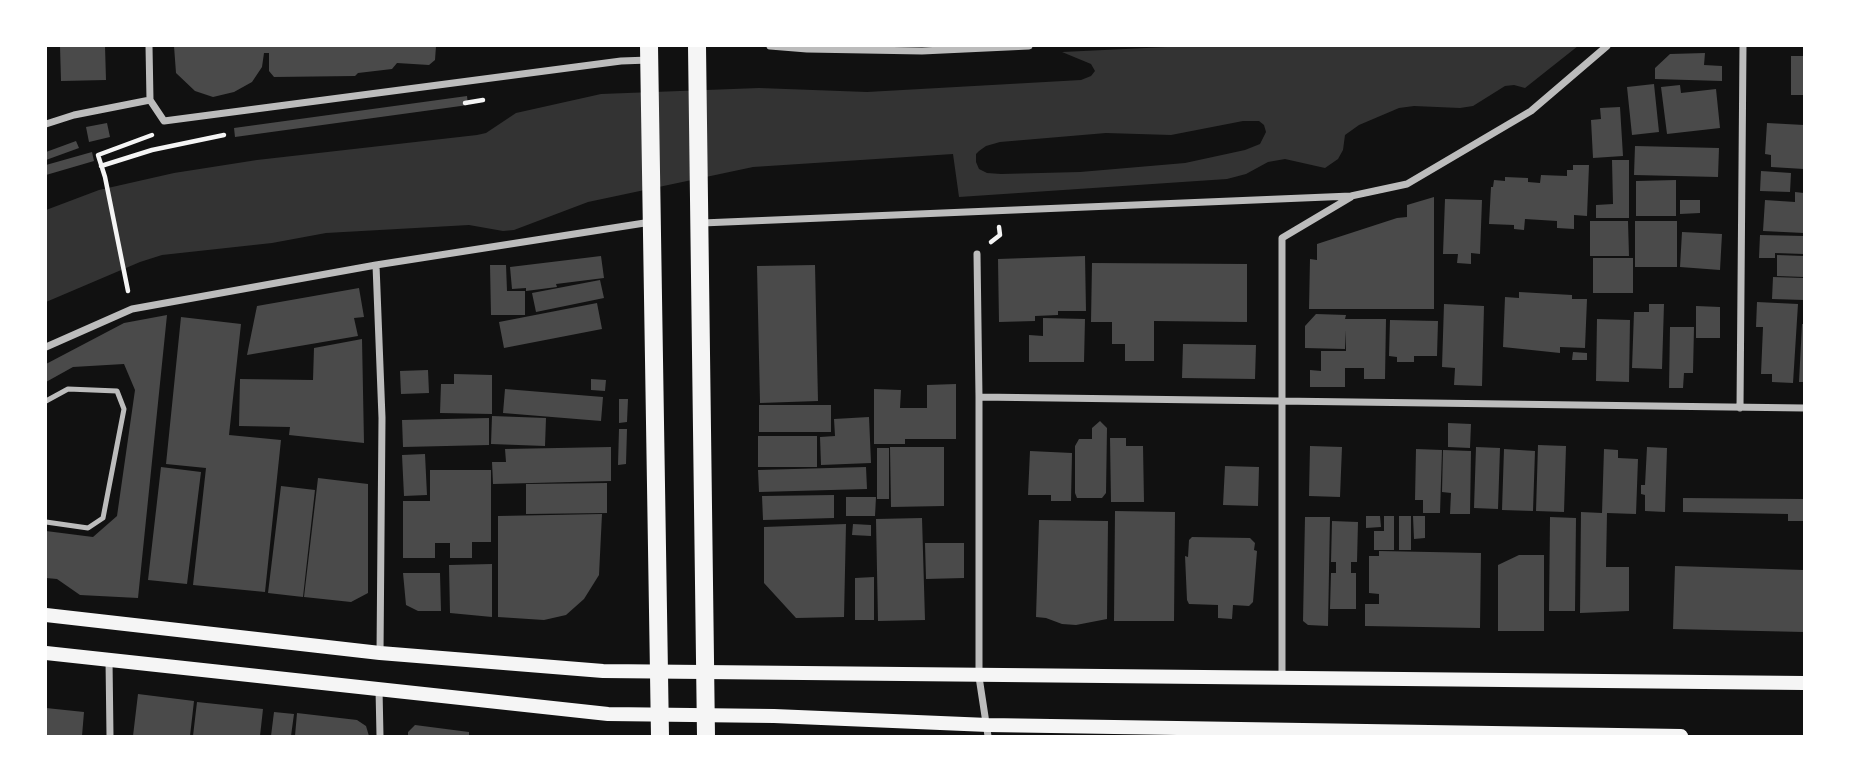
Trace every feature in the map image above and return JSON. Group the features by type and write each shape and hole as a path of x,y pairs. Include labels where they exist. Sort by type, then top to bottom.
{"main road":[{"path":"697,46 706,737"},
{"path":"649,53 660,737"},
{"path":"46,615 380,653 603,671 979,677 1804,683"},
{"path":"46,653 608,714 774,716 988,731 1681,737"}],"street":[{"path":"149,46 150,100 164,121 609,63 649,53"},
{"path":"770,46 922,51 1028,46"},
{"path":"922,51 930,46"},
{"path":"699,217 999,212 1351,196 1407,184 1531,111 1607,46"},
{"path":"1740,408 1742,46"},
{"path":"46,124 74,115 150,100"},
{"path":"1282,679 1282,238 1351,196"},
{"path":"46,347 132,309 651,215"},
{"path":"977,254 979,677 988,731"},
{"path":"376,265 382,418 380,653"},
{"path":"979,397 1804,408"},
{"path":"109,660 110,737"},
{"path":"379,690 380,737"}],"lane":[{"path":"46,401 68,389 117,391 124,409 103,518 88,528 46,522"}],"path":[{"path":"132,309 98,155 156,134 164,121"},
{"path":"977,254 1000,234 999,212"}],"shaded area":[{"path":"1188,46 1578,46 1525,88 1505,86 1473,106 1399,108 1359,125 1345,135 1343,150 1338,159 1325,168 1285,159 1268,162 1246,174 1227,179 959,197 953,154 753,167 588,202 514,230 503,231 469,225 326,233 272,243 162,255 46,302 46,210 99,190 174,173 257,160 477,135 486,133 516,113 601,94 759,88 867,92 1081,80 1095,71 1091,64 1062,52","holes":["1243,121 1259,121 1266,132 1260,144 1245,150 1185,163 1080,172 1001,174 987,173 979,169 976,162 976,154 979,151 1000,142 1106,133 1171,135"]}],"building":[{"path":"60,46 105,46 106,80 61,81"},
{"path":"174,46 436,46 435,60 429,65 397,63 392,69 358,73 355,76 274,77 269,71 269,53 264,53 262,67 252,82 234,92 213,97 195,91 176,73"},
{"path":"1705,53 1704,65 1722,66 1722,81 1655,79 1655,68 1670,54"},
{"path":"1791,56 1804,56 1804,95 1791,95"},
{"path":"1654,84 1659,132 1632,135 1627,87"},
{"path":"1680,85 1681,93 1716,89 1720,128 1667,134 1661,87"},
{"path":"467,96 468,105 235,137 234,128"},
{"path":"1620,107 1623,156 1593,158 1591,120 1601,119 1600,108"},
{"path":"107,123 110,137 89,142 86,127"},
{"path":"1767,123 1804,125 1804,169 1771,167 1771,155 1765,154"},
{"path":"76,141 79,148 46,160 46,152"},
{"path":"1635,146 1719,148 1718,177 1634,175"},
{"path":"92,152 94,161 46,175 46,165"},
{"path":"1612,160 1629,160 1629,218 1596,218 1596,205 1613,204"},
{"path":"1573,165 1589,165 1587,216 1574,215 1574,229 1557,228 1557,221 1525,219 1524,230 1514,229 1514,225 1489,224 1491,187 1494,180 1505,181 1505,177 1528,178 1528,182 1540,183 1541,175 1567,176 1567,170 1573,170"},
{"path":"1761,171 1791,173 1790,192 1760,191"},
{"path":"1676,180 1676,216 1636,216 1636,181"},
{"path":"1795,192 1804,193 1804,233 1763,231 1765,200 1795,202"},
{"path":"1434,197 1434,309 1309,309 1310,259 1317,260 1317,244 1407,217 1407,205"},
{"path":"1445,199 1482,200 1480,254 1471,253 1471,264 1457,263 1458,254 1443,254"},
{"path":"1680,200 1700,200 1700,213 1680,214"},
{"path":"1590,221 1628,221 1629,256 1590,256"},
{"path":"1635,221 1677,221 1677,267 1635,267"},
{"path":"1682,232 1722,234 1720,270 1680,267"},
{"path":"1760,235 1804,236 1804,254 1775,253 1775,258 1759,258"},
{"path":"1777,255 1804,256 1804,277 1777,276"},
{"path":"601,256 604,278 526,291 526,288 512,289 510,267"},
{"path":"1085,256 1086,311 1058,311 1058,315 1035,316 1035,321 999,322 998,259"},
{"path":"1593,258 1633,258 1633,293 1593,293"},
{"path":"1092,263 1247,264 1247,322 1154,321 1154,361 1125,361 1125,344 1112,344 1112,322 1091,322"},
{"path":"490,265 506,265 507,291 525,291 525,315 491,315"},
{"path":"815,265 818,401 760,403 757,266"},
{"path":"1773,277 1804,278 1804,300 1772,299"},
{"path":"600,280 604,298 536,312 532,293"},
{"path":"359,288 364,317 354,318 358,336 247,355 257,306"},
{"path":"1519,292 1572,295 1572,299 1587,299 1585,348 1560,347 1560,353 1503,347 1505,297 1519,298"},
{"path":"1757,302 1798,304 1793,383 1772,382 1772,374 1761,374 1763,327 1756,327"},
{"path":"597,303 602,329 504,348 499,322"},
{"path":"1444,304 1484,306 1482,386 1454,385 1455,368 1442,367"},
{"path":"1649,304 1664,304 1662,369 1632,368 1634,312 1649,312"},
{"path":"1696,306 1720,307 1720,338 1696,338"},
{"path":"1316,314 1346,315 1345,319 1386,319 1385,379 1364,379 1364,368 1345,368 1345,387 1310,387 1310,370 1321,371 1321,351 1346,351 1346,330 1345,349 1305,348 1305,326"},
{"path":"167,315 138,598 80,595 57,579 46,578 46,531 93,537 117,516 135,390 124,364 73,367 46,382 46,364 124,323"},
{"path":"181,317 241,324 229,435 281,440 265,592 193,585 206,468 166,464"},
{"path":"1043,318 1085,319 1084,362 1029,362 1029,335 1043,336"},
{"path":"1597,319 1630,320 1629,382 1596,381"},
{"path":"1390,320 1438,321 1437,356 1414,356 1414,362 1397,362 1397,357 1389,356"},
{"path":"1802,324 1804,382 1799,382"},
{"path":"1670,327 1694,327 1693,373 1684,373 1683,388 1669,388"},
{"path":"362,339 364,443 289,435 290,427 239,426 240,379 313,380 314,348"},
{"path":"1183,344 1256,345 1255,379 1182,378"},
{"path":"1573,352 1587,353 1587,360 1572,360"},
{"path":"428,370 429,393 401,394 400,371"},
{"path":"454,374 492,375 492,414 440,413 441,384 454,384"},
{"path":"591,379 606,380 605,391 591,390"},
{"path":"956,384 956,439 905,439 905,444 874,444 874,389 901,390 900,408 927,408 927,385"},
{"path":"505,389 603,397 601,421 503,413"},
{"path":"619,399 628,399 627,422 619,423"},
{"path":"759,405 831,405 831,432 759,432"},
{"path":"492,416 546,418 545,446 491,444"},
{"path":"869,417 871,463 821,465 820,437 835,436 834,419"},
{"path":"489,418 489,445 403,447 402,420"},
{"path":"1100,421 1107,428 1106,493 1102,498 1077,498 1075,446 1079,439 1092,439 1092,428"},
{"path":"1448,423 1471,424 1470,448 1448,447"},
{"path":"619,429 627,429 626,464 618,465"},
{"path":"758,436 817,436 817,467 758,467"},
{"path":"1110,438 1126,438 1126,446 1143,446 1144,502 1111,502"},
{"path":"1538,445 1566,446 1564,512 1536,511"},
{"path":"1310,446 1342,447 1340,497 1309,496"},
{"path":"611,447 611,481 493,484 492,462 506,462 505,449"},
{"path":"890,447 944,447 944,506 891,507"},
{"path":"1476,447 1500,448 1498,509 1474,508"},
{"path":"1647,447 1667,448 1665,512 1645,511 1645,495 1641,494 1641,485 1645,485"},
{"path":"877,448 889,448 889,499 877,499"},
{"path":"1416,449 1442,450 1440,513 1423,513 1423,500 1415,500"},
{"path":"1504,449 1535,451 1533,511 1502,510"},
{"path":"1604,449 1618,450 1618,458 1638,459 1636,514 1607,513 1606,567 1629,567 1629,611 1580,613 1581,512 1602,513"},
{"path":"1443,450 1471,451 1470,514 1450,514 1451,493 1442,492"},
{"path":"1030,451 1072,453 1071,501 1051,501 1051,495 1028,495"},
{"path":"425,454 427,495 404,496 402,455"},
{"path":"1225,466 1259,467 1258,506 1223,505"},
{"path":"161,467 201,472 187,584 148,580"},
{"path":"866,467 867,489 759,492 758,470"},
{"path":"430,470 491,470 491,542 472,542 472,558 450,558 450,543 435,543 435,558 403,558 403,501 430,501"},
{"path":"318,478 368,484 368,593 351,602 304,597"},
{"path":"607,483 607,513 526,514 526,484"},
{"path":"281,486 315,490 303,597 268,593"},
{"path":"834,495 834,518 763,520 762,496"},
{"path":"846,497 876,497 875,516 846,516"},
{"path":"1683,498 1804,499 1804,521 1788,521 1788,514 1683,512"},
{"path":"1115,511 1175,512 1174,621 1114,621"},
{"path":"602,514 599,575 584,599 566,615 544,620 498,617 498,516"},
{"path":"1366,516 1380,516 1381,527 1366,528"},
{"path":"1384,516 1394,516 1394,550 1374,550 1374,531 1384,531"},
{"path":"1399,516 1411,516 1411,550 1399,550"},
{"path":"1413,516 1425,516 1425,538 1414,539"},
{"path":"1305,517 1330,517 1328,626 1308,625 1303,621"},
{"path":"1550,517 1576,518 1575,611 1549,611"},
{"path":"922,518 925,620 878,621 876,519"},
{"path":"1039,520 1108,521 1107,619 1076,625 1036,617"},
{"path":"1332,521 1358,522 1357,562 1351,562 1351,573 1356,573 1356,609 1330,609 1331,573 1336,573 1336,562 1331,562"},
{"path":"846,524 844,617 796,618 764,583 764,527"},
{"path":"853,524 871,525 871,536 852,535"},
{"path":"1192,537 1250,538 1255,543 1254,550 1257,551 1253,602 1249,606 1233,605 1232,619 1218,618 1218,605 1189,604 1187,600 1185,556 1188,557 1189,540"},
{"path":"925,543 964,543 964,578 926,579"},
{"path":"1379,551 1481,553 1480,628 1365,626 1365,604 1379,604 1379,594 1369,593 1369,556 1379,556"},
{"path":"1519,555 1544,555 1544,631 1498,631 1498,565"},
{"path":"492,564 492,617 450,613 449,565"},
{"path":"1675,566 1804,570 1804,632 1673,629"},
{"path":"403,573 440,573 441,611 418,611 406,605"},
{"path":"874,577 874,620 855,620 855,578"},
{"path":"138,694 194,701 190,736 133,736"},
{"path":"197,702 263,709 260,736 193,736"},
{"path":"46,708 84,712 82,736 46,736"},
{"path":"274,712 294,714 291,736 271,736"},
{"path":"297,713 357,720 366,726 369,736 295,736"},
{"path":"415,725 469,732 469,736 408,736 408,732"}]}
